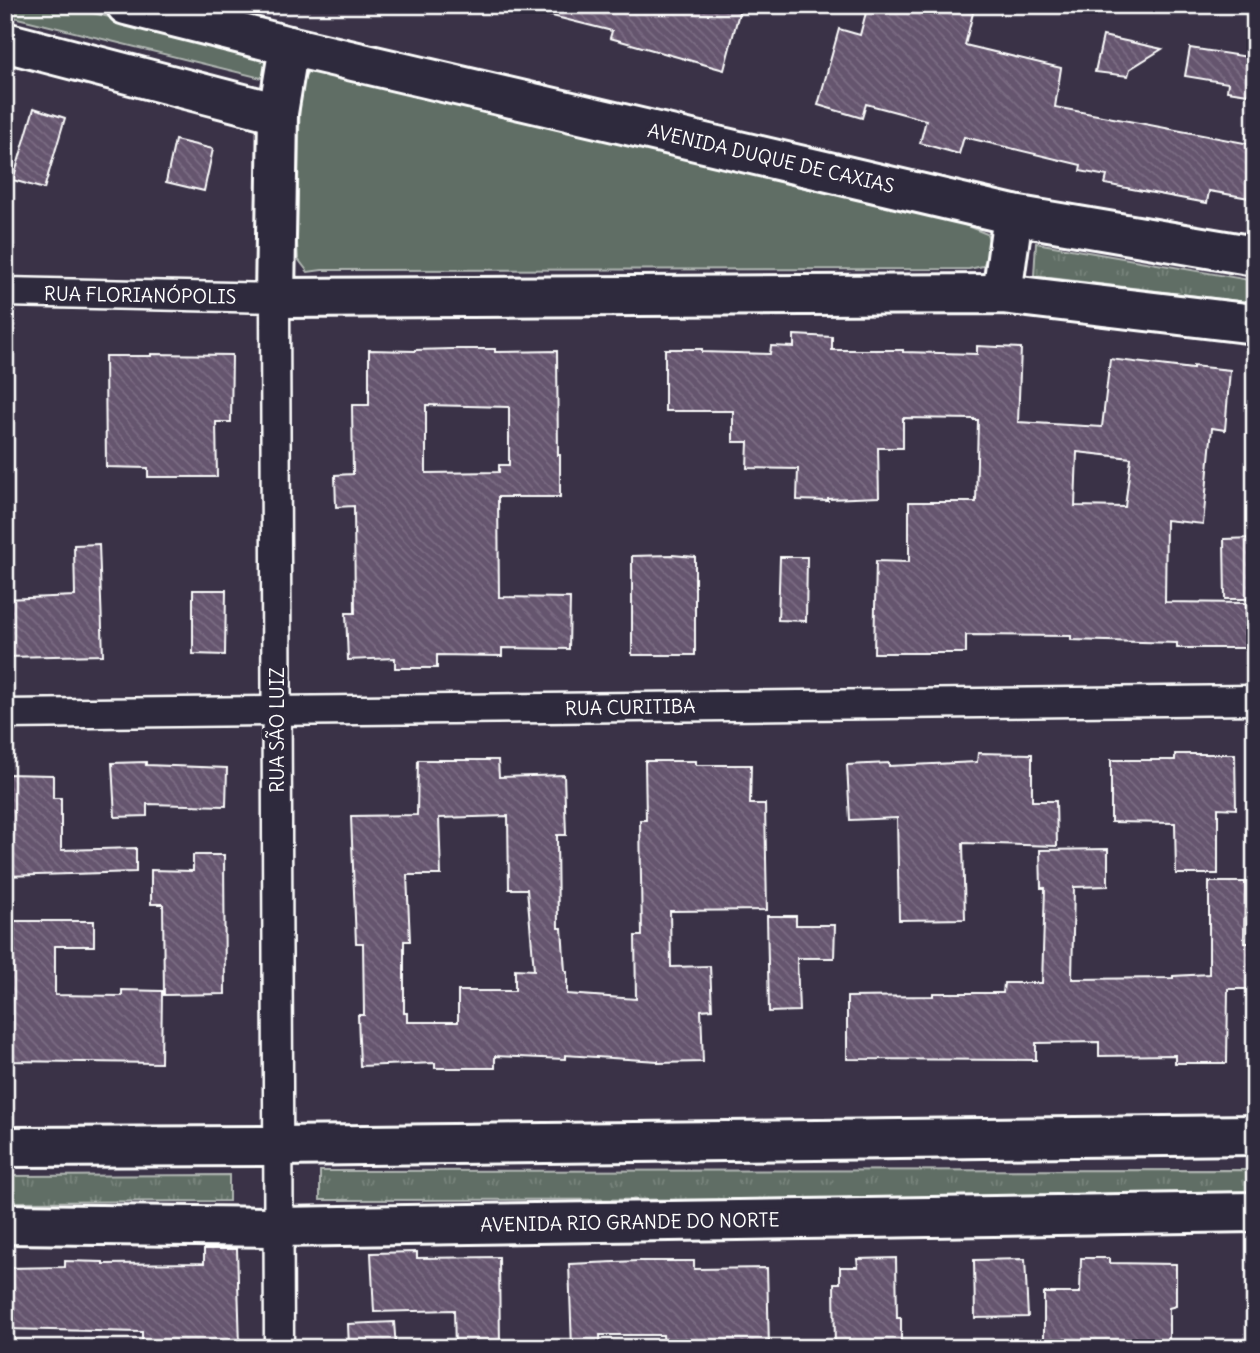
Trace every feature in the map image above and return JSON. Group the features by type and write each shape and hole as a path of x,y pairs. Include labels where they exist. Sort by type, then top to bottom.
{"street":[{"name":"AVENIDA DUQUE DE CAXIAS","path":"126,5 289,46 1013,215 1255,256"},
{"path":"5,42 278,113 289,46"},
{"name":"RUA SÃO LUIZ","path":"278,113 275,298 279,1348"},
{"path":"1002,294 1013,215"},
{"name":"RUA FLORIANÓPOLIS","path":"5,292 275,298"},
{"path":"275,298 1002,294 1255,324"},
{"name":"RUA CURITIBA","path":"5,714 1255,700"},
{"path":"5,1147 1255,1135"},
{"name":"AVENIDA RIO GRANDE DO NORTE","path":"5,1224 278,1227 1255,1212"}],"green space":[{"path":"5,5 61,5 258,54 267,62 268,71 261,78 5,15"},
{"path":"314,69 955,221 987,234 992,248 983,266 969,269 308,272 298,259 297,243 300,88 303,76"},
{"path":"1036,243 1255,281 1255,303 1034,276"},
{"path":"1255,1170 1255,1199 320,1200 320,1171"},
{"path":"229,1175 229,1201 5,1202 5,1176"}],"building":[{"path":"549,5 741,5 724,70 610,38 612,31 548,15"},
{"path":"868,5 975,5 965,45 1061,68 1055,107 1255,145 1255,199 1209,191 1207,203 1105,184 1107,176 1080,171 1081,165 964,137 959,154 920,143 926,120 866,104 862,118 818,105 839,29 860,35"},
{"path":"1103,36 1162,49 1130,69 1128,76 1095,72"},
{"path":"1190,48 1255,58 1255,95 1227,91 1228,83 1185,76"},
{"path":"34,108 65,118 44,189 13,180"},
{"path":"175,140 213,149 204,191 166,182"},
{"path":"794,335 832,337 832,350 977,354 977,346 1021,348 1018,422 1102,427 1110,359 1193,369 1193,366 1230,370 1225,430 1212,428 1203,524 1166,520 1165,602 1246,603 1246,648 1177,648 1177,643 1071,640 1071,636 966,635 966,653 874,653 876,561 909,562 909,502 976,502 978,420 903,418 903,448 878,448 879,497 828,501 797,500 798,469 747,468 748,442 733,442 733,411 665,411 665,349 770,354 771,346 794,347","holes":["1077,452 1131,458 1125,507 1075,506"]},
{"path":"369,350 557,351 560,497 498,497 499,597 570,598 569,649 502,648 502,656 437,655 437,668 395,668 395,658 348,660 346,613 355,613 354,506 336,507 335,475 353,474 352,405 369,405","holes":["426,405 509,407 509,465 499,465 499,472 426,473"]},
{"path":"232,355 231,422 216,422 217,477 148,477 148,468 106,467 105,356"},
{"path":"1255,538 1255,599 1225,599 1224,539"},
{"path":"99,544 103,655 5,657 5,599 75,596 74,545"},
{"path":"632,556 695,557 695,655 632,655"},
{"path":"780,557 807,557 806,621 778,620"},
{"path":"193,590 226,590 225,655 193,654"},
{"path":"978,753 1032,754 1032,801 1056,801 1057,846 963,843 965,919 899,920 897,818 850,820 847,765 977,762"},
{"path":"1175,754 1235,754 1236,809 1218,808 1218,874 1176,874 1175,823 1111,822 1111,760 1175,760"},
{"path":"418,760 498,760 499,777 564,775 566,835 557,835 558,928 562,928 567,994 636,999 635,936 642,936 640,820 646,820 645,761 751,765 750,804 765,804 767,910 670,911 671,967 710,966 712,1009 701,1010 703,1062 658,1063 565,1055 565,1059 495,1056 495,1068 435,1068 435,1063 360,1066 358,1015 364,1015 363,943 356,943 351,816 417,815","holes":["508,816 509,889 527,889 534,970 515,969 515,991 458,991 458,1022 407,1022 407,1013 404,1013 404,941 410,941 407,875 441,875 439,818"]},
{"path":"146,762 146,765 227,768 226,806 147,804 147,816 115,817 112,763"},
{"path":"5,774 53,775 53,798 61,798 61,850 136,848 136,872 5,876"},
{"path":"1108,849 1108,886 1074,887 1072,979 1173,978 1209,974 1209,882 1245,882 1244,943 1255,943 1255,989 1228,989 1227,1063 1175,1063 1175,1055 1099,1056 1099,1042 1036,1043 1036,1060 847,1059 847,997 1003,993 1004,983 1042,983 1045,888 1041,888 1040,850"},
{"path":"193,855 224,855 225,994 164,995 163,904 151,904 151,870 193,871"},
{"path":"767,916 796,916 796,925 835,925 834,958 797,958 799,1011 769,1012"},
{"path":"5,921 94,921 94,946 55,946 55,995 122,996 122,990 162,991 161,1063 5,1061"},
{"path":"204,1249 237,1249 240,1346 142,1346 142,1332 5,1329 5,1268 65,1267 65,1261 103,1264 204,1263"},
{"path":"417,1252 417,1258 499,1257 500,1348 455,1348 454,1310 374,1312 371,1253"},
{"path":"896,1258 897,1318 901,1318 901,1348 835,1348 834,1283 840,1283 840,1267 858,1267 857,1259"},
{"path":"1081,1258 1109,1258 1109,1263 1176,1264 1176,1306 1169,1308 1169,1348 1124,1348 1124,1344 1072,1343 1072,1348 1044,1347 1044,1293 1080,1293"},
{"path":"1025,1259 1028,1317 975,1318 974,1260"},
{"path":"694,1261 694,1269 767,1268 769,1347 664,1348 663,1335 600,1335 601,1348 572,1348 569,1264"},
{"path":"394,1322 396,1348 349,1348 348,1324"}]}
